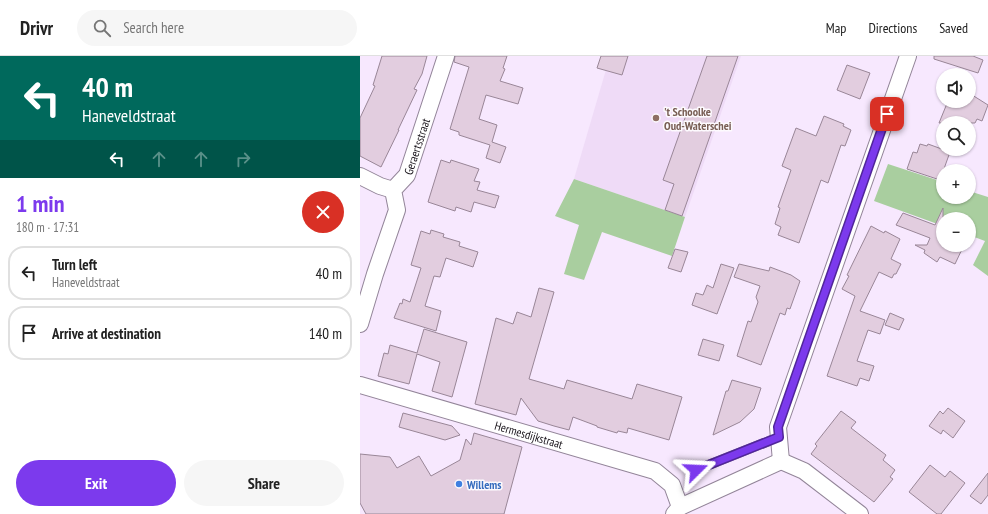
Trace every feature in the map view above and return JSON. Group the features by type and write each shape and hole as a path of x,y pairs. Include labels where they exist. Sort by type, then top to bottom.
{"street":[{"name":"Geraertsstraat","path":"393,190 407,175 446,56"},
{"path":"781,461 778,427 908,56"},
{"path":"360,176 380,186 393,190 397,210 360,324"},
{"name":"Hermesdijkstraat","path":"360,385 655,471 672,486 677,510"},
{"path":"677,510 781,461 804,471 860,514"}],"lane":[{"path":"696,470 779,437"}],"shaded area":[{"name":"'t Schoolke Oud-Waterschei","path":"610,56 741,56 685,217 574,179"}],"green space":[{"path":"888,164 936,180 936,204 976,204 976,193 988,197 988,276 973,265 985,241 976,238 976,212 936,212 936,223 874,201"},
{"path":"574,179 685,217 672,256 602,232 584,280 564,274 579,225 555,216"}],"building":[{"path":"382,56 427,56 422,74 414,89 417,90 381,167 360,156 360,118 375,86 373,85"},
{"path":"455,56 507,56 503,68 505,69 500,81 523,88 518,104 486,95 479,119 497,125 492,142 506,147 500,163 486,158 490,145 459,135 459,132 450,129 469,67 454,62"},
{"path":"601,56 628,56 622,75 597,68"},
{"path":"707,56 738,56 682,216 665,210 674,184 663,180"},
{"path":"934,56 973,56 983,60 978,73 976,72 976,68 962,68 934,59"},
{"path":"847,65 870,73 860,99 837,90"},
{"path":"976,97 988,105 982,121 977,119 976,121 976,116 942,116 945,108 976,108"},
{"path":"824,116 844,124 843,126 851,130 845,146 841,145 828,183 821,180 799,243 778,235 781,227 775,224 780,208 778,207 791,170 782,166 796,128 816,136"},
{"path":"920,144 927,146 928,144 936,147 936,156 949,156 946,164 936,164 936,179 907,169 913,152 917,153"},
{"path":"441,160 450,163 451,160 479,169 474,181 480,182 477,190 499,196 495,208 474,202 471,212 456,207 455,211 428,202"},
{"path":"903,213 935,225 936,223 936,252 961,252 955,264 940,257 937,262 924,253 925,250 915,245 927,245 930,238 896,225"},
{"path":"871,226 900,239 891,259 901,264 896,274 894,274 892,278 879,272 860,311 885,320 880,334 868,330 857,361 874,366 869,381 860,378 857,386 827,376 855,296 842,289 849,276 847,275"},
{"path":"431,230 444,234 443,237 460,242 459,246 478,252 473,267 446,258 440,277 434,276 425,306 441,311 436,331 394,318 400,303 402,304 403,299 410,302 421,268 411,265 421,231 430,234"},
{"path":"675,249 688,252 681,272 668,268"},
{"path":"721,264 734,268 717,314 692,305 696,293 703,295 707,285 713,288"},
{"path":"739,264 769,271 770,267 791,275 800,281 790,309 787,308 785,315 780,313 761,365 737,356 748,321 751,322 758,302 756,297 760,286 734,277"},
{"path":"539,288 554,292 529,379 564,389 567,380 632,399 637,384 682,397 669,440 628,428 627,433 618,431 617,433 573,417 569,430 554,426 538,421 521,398 516,415 475,404 496,318 513,324 517,312 531,317"},
{"path":"890,313 904,319 899,330 885,325"},
{"path":"424,329 467,342 452,397 432,391 440,362 417,354 409,384 378,376 384,353 388,354 390,345 417,353"},
{"path":"703,339 724,345 719,361 698,355"},
{"path":"732,380 761,388 754,409 740,422 713,435 726,391 728,391"},
{"path":"948,408 965,421 953,438 943,430 941,434 929,426 940,411 943,414"},
{"path":"841,411 856,422 851,428 886,455 883,460 895,470 890,477 893,479 874,502 811,454 817,446 815,444"},
{"path":"403,413 452,426 460,435 445,440 399,427"},
{"path":"474,433 522,447 504,514 366,514 360,503 360,454 390,457 397,468 419,456 431,476 460,460 466,439 471,445"},
{"path":"930,465 945,477 950,471 965,483 941,514 937,514 909,492"},
{"path":"988,473 988,495 981,504 970,496"}],"place":[{"name":"'t Schoolke Oud-Waterschei","path":"656,118"},
{"name":"Willems","path":"459,484"}],"route":[{"path":"696,470 779,437 778,427 887,114"}]}
